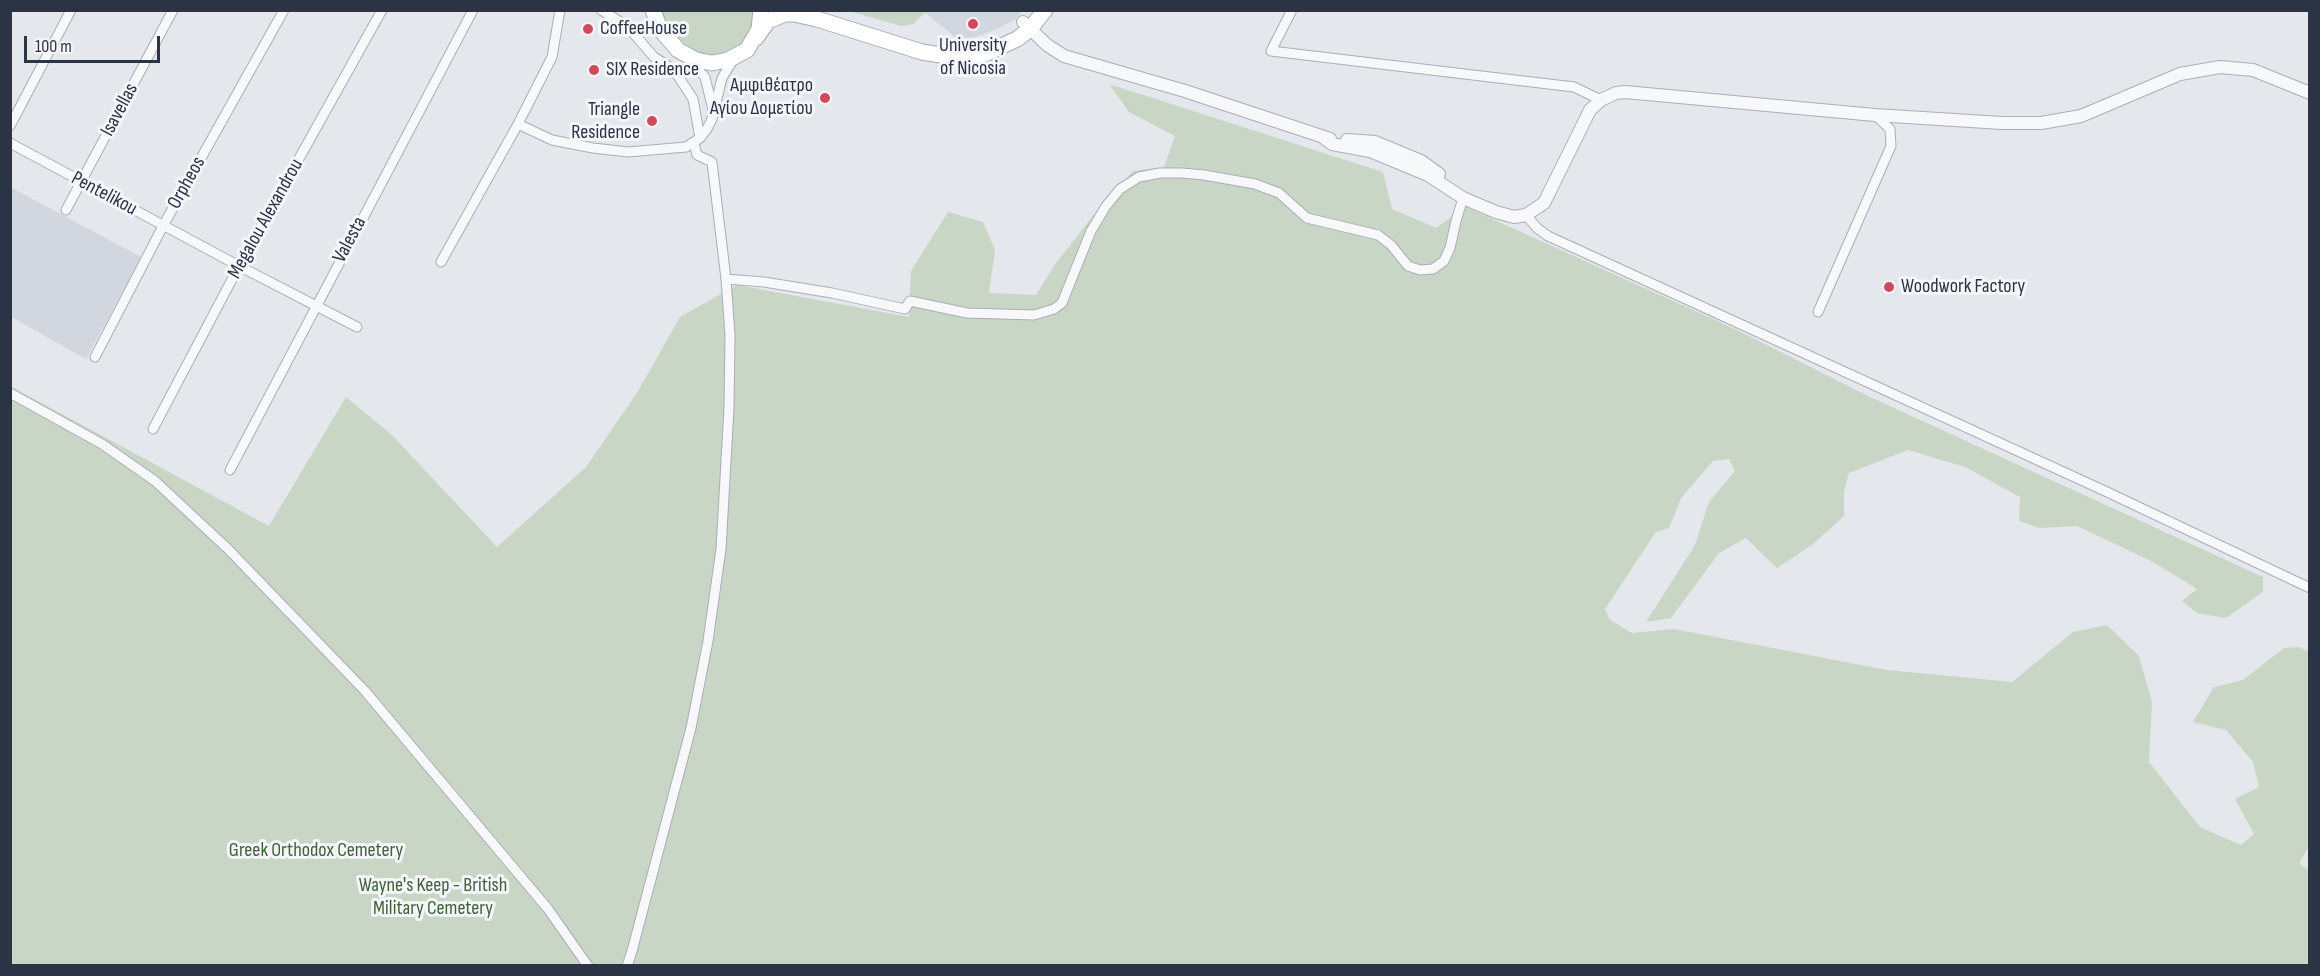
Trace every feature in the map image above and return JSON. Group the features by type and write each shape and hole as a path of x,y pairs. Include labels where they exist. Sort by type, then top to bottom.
{"main road":[{"path":"653,10 666,38 682,53 696,60 712,63 735,57 747,50 768,21 785,14 810,17 922,52 969,57 992,51 1017,39 1027,26 1046,10"},
{"path":"756,38 761,10"},
{"path":"820,10 944,47 966,47 996,40 1027,26 1034,10"}],"street":[{"path":"10,126 72,10"},
{"name":"Isavellas","path":"66,210 173,10"},
{"name":"Orpheos","path":"95,357 163,226 284,10"},
{"name":"Megalou Alexandrou","path":"153,429 239,266 382,10"},
{"name":"Valesta","path":"230,470 473,10"},
{"path":"441,262 518,124 552,57 560,10"},
{"path":"601,10 627,26 654,57 668,66 686,87 695,106 697,155 701,159 712,162 726,279 730,335 729,408 721,549 708,641 691,728 627,966"},
{"path":"1292,10 1271,51 1574,87 1600,100"},
{"path":"1027,26 1047,45 1064,56 1256,114 1324,138 1375,142 1420,161 1479,204"},
{"path":"682,53 705,77 713,112"},
{"path":"518,124 552,140 593,148 628,152 686,147 697,141 707,129 722,78 735,57"},
{"path":"1324,138 1332,144 1370,151 1428,175 1463,198 1505,215 1526,215 1539,208 1548,197 1582,122 1590,110 1609,95 1625,92 1875,115 2001,123 2055,122 2094,112 2180,74 2220,66 2253,70 2310,93"},
{"path":"1818,312 1891,146 1890,129 1875,115"},
{"name":"Pentelikou","path":"10,143 357,327"},
{"path":"726,279 764,282 904,309 910,301 967,313 1034,315 1054,309 1062,303 1091,231 1106,206 1120,189 1139,177 1160,173 1182,173 1255,184 1279,193 1307,218 1378,235 1391,245 1408,266 1420,270 1433,269 1444,261 1450,248 1463,198"},
{"path":"1526,215 1537,228 1548,236 2105,490 2310,588"},
{"path":"10,393 102,444 155,480 228,549 365,691 548,909 588,966"}],"shaded area":[{"name":"University of Nicosia","path":"923,11 1022,11 1016,19 969,39 955,37"},
{"path":"10,187 141,257 86,359 11,317"}],"green space":[{"path":"657,11 754,11 753,27 743,44 732,51 710,55 699,52 681,41"},
{"path":"849,11 927,11 913,24 901,26"},
{"path":"1109,84 1383,172 1392,209 1436,228 1466,207 1737,330 1870,397 2263,577 2263,592 2226,618 2197,613 2182,601 2197,589 2155,563 2077,526 2039,528 2019,521 2020,497 1965,467 1908,450 1849,473 1844,492 1844,516 1813,544 1777,568 1746,538 1719,553 1671,618 1646,622 1695,545 1709,502 1735,471 1729,459 1713,461 1681,498 1669,528 1656,532 1605,609 1610,620 1632,633 1674,629 1887,670 2012,682 2073,632 2107,625 2139,656 2152,702 2149,762 2200,827 2241,845 2254,834 2235,799 2259,787 2253,762 2226,730 2193,722 2214,687 2243,680 2284,648 2298,647 2309,651 2310,845 2299,863 2309,871 2309,965 11,965 10,386 269,526 346,397 392,435 497,547 586,467 637,393 680,317 737,285 909,317 911,271 948,212 983,222 995,250 989,293 1036,295 1056,263 1092,217 1133,171 1164,167 1175,136 1129,112"}],"place":[{"name":"University of Nicosia","path":"973,24"},
{"name":"CoffeeHouse","path":"588,29"},
{"name":"SIX Residence","path":"594,70"},
{"name":"Αμφιθέατρο Αγίου Δομετίου","path":"825,98"},
{"name":"Triangle Residence","path":"652,121"},
{"name":"Woodwork Factory","path":"1889,287"}],"park label":[{"name":"Greek Orthodox Cemetery","path":"316,851"},
{"name":"Wayne's Keep - British Military Cemetery","path":"433,898"}]}
